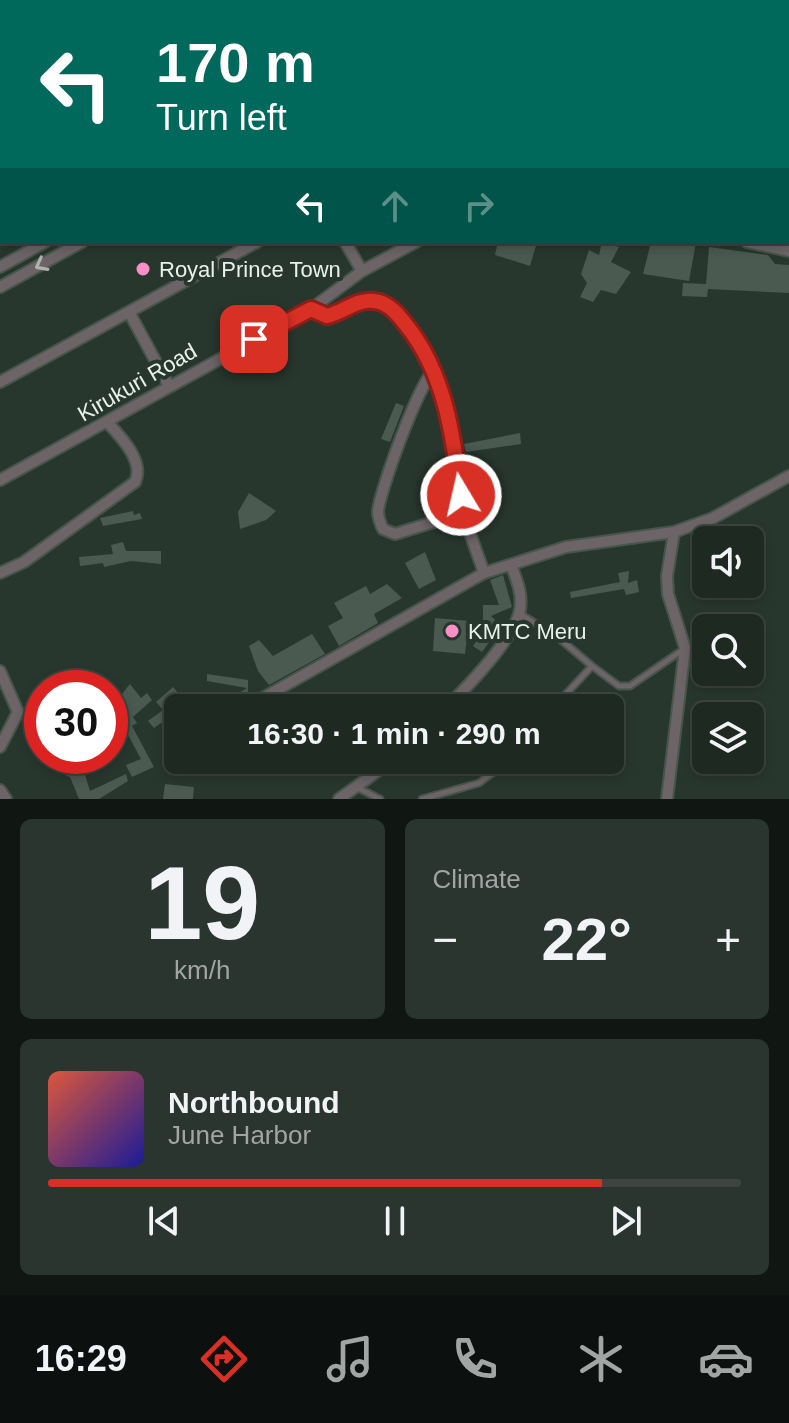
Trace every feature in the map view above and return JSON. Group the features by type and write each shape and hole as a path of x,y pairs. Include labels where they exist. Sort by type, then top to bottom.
{"street":[{"path":"0,267 41,244"},
{"path":"0,287 78,244"},
{"path":"0,382 253,244"},
{"path":"346,244 362,271"},
{"name":"Kirukuri Road","path":"0,480 311,309 362,271 412,244"},
{"path":"756,244 789,251"},
{"path":"311,309 327,316 366,301 386,305 420,343 434,371 450,431 463,513 484,573"},
{"path":"129,312 169,386"},
{"path":"434,371 426,379 383,488 378,518 383,529 395,534 463,513"},
{"path":"0,573 12,570 60,538 135,482 138,469 135,460 108,423"},
{"path":"270,694 484,573 566,547 674,532 713,518 789,476"},
{"path":"667,799 685,648 668,594 667,576 674,532"},
{"path":"458,694 508,634 519,613 520,595 511,565"},
{"path":"0,671 18,712 0,747"},
{"path":"339,799 376,774"},
{"path":"0,790 6,799"}],"lane":[{"path":"519,613 560,639 619,686 630,686 685,648"},
{"path":"566,694 592,666"},
{"path":"422,799 479,783 491,774"},
{"path":"358,788 380,799"}],"building":[{"path":"498,244 536,244 530,266 495,255"},
{"path":"602,244 619,247 611,262 631,272 616,294 601,290 593,302 580,297 587,283 581,274 589,250 599,255"},
{"path":"650,244 696,244 689,281 643,274"},
{"path":"709,247 768,255 775,264 789,265 789,293 708,289 707,297 682,296 683,283 706,284"},
{"path":"396,403 404,406 390,442 381,439"},
{"path":"520,433 521,444 466,452 464,444"},
{"path":"249,493 276,511 266,520 240,529 238,512"},
{"path":"133,511 134,515 140,513 142,519 103,526 100,518"},
{"path":"123,542 126,551 161,551 161,564 131,561 104,567 103,563 80,566 79,557 113,554 111,545"},
{"path":"425,552 436,580 419,589 405,563"},
{"path":"629,571 628,583 637,580 639,592 626,595 624,589 571,598 570,592 620,582 618,573"},
{"path":"503,575 512,607 491,616 501,626 482,652 473,646 491,622 483,622 483,605 499,605 490,580"},
{"path":"387,584 402,598 374,614 378,623 339,646 328,626 343,618 334,603 366,586 370,594"},
{"path":"435,618 469,621 465,654 433,651"},
{"path":"312,634 325,654 269,685 258,671 249,646 259,640 273,656"},
{"path":"207,674 248,680 248,694 237,694 247,688 207,681"},
{"path":"130,684 141,698 147,693 152,700 133,717 137,723 132,726 154,767 132,777 128,764 141,759 128,735"},
{"path":"173,687 179,694 165,694"},
{"path":"164,695 164,721 154,728 148,721 163,710 156,702"},
{"path":"85,774 90,791 126,774 128,781 99,799 79,799 70,777 65,775"},
{"path":"165,784 194,787 193,799 163,799"}],"place":[{"name":"Royal Prince Town","path":"143,269"},
{"name":"KMTC Meru","path":"452,631"}],"route":[{"path":"254,339 311,309 327,316 366,301 386,305 420,343 441,387 461,495"}]}
